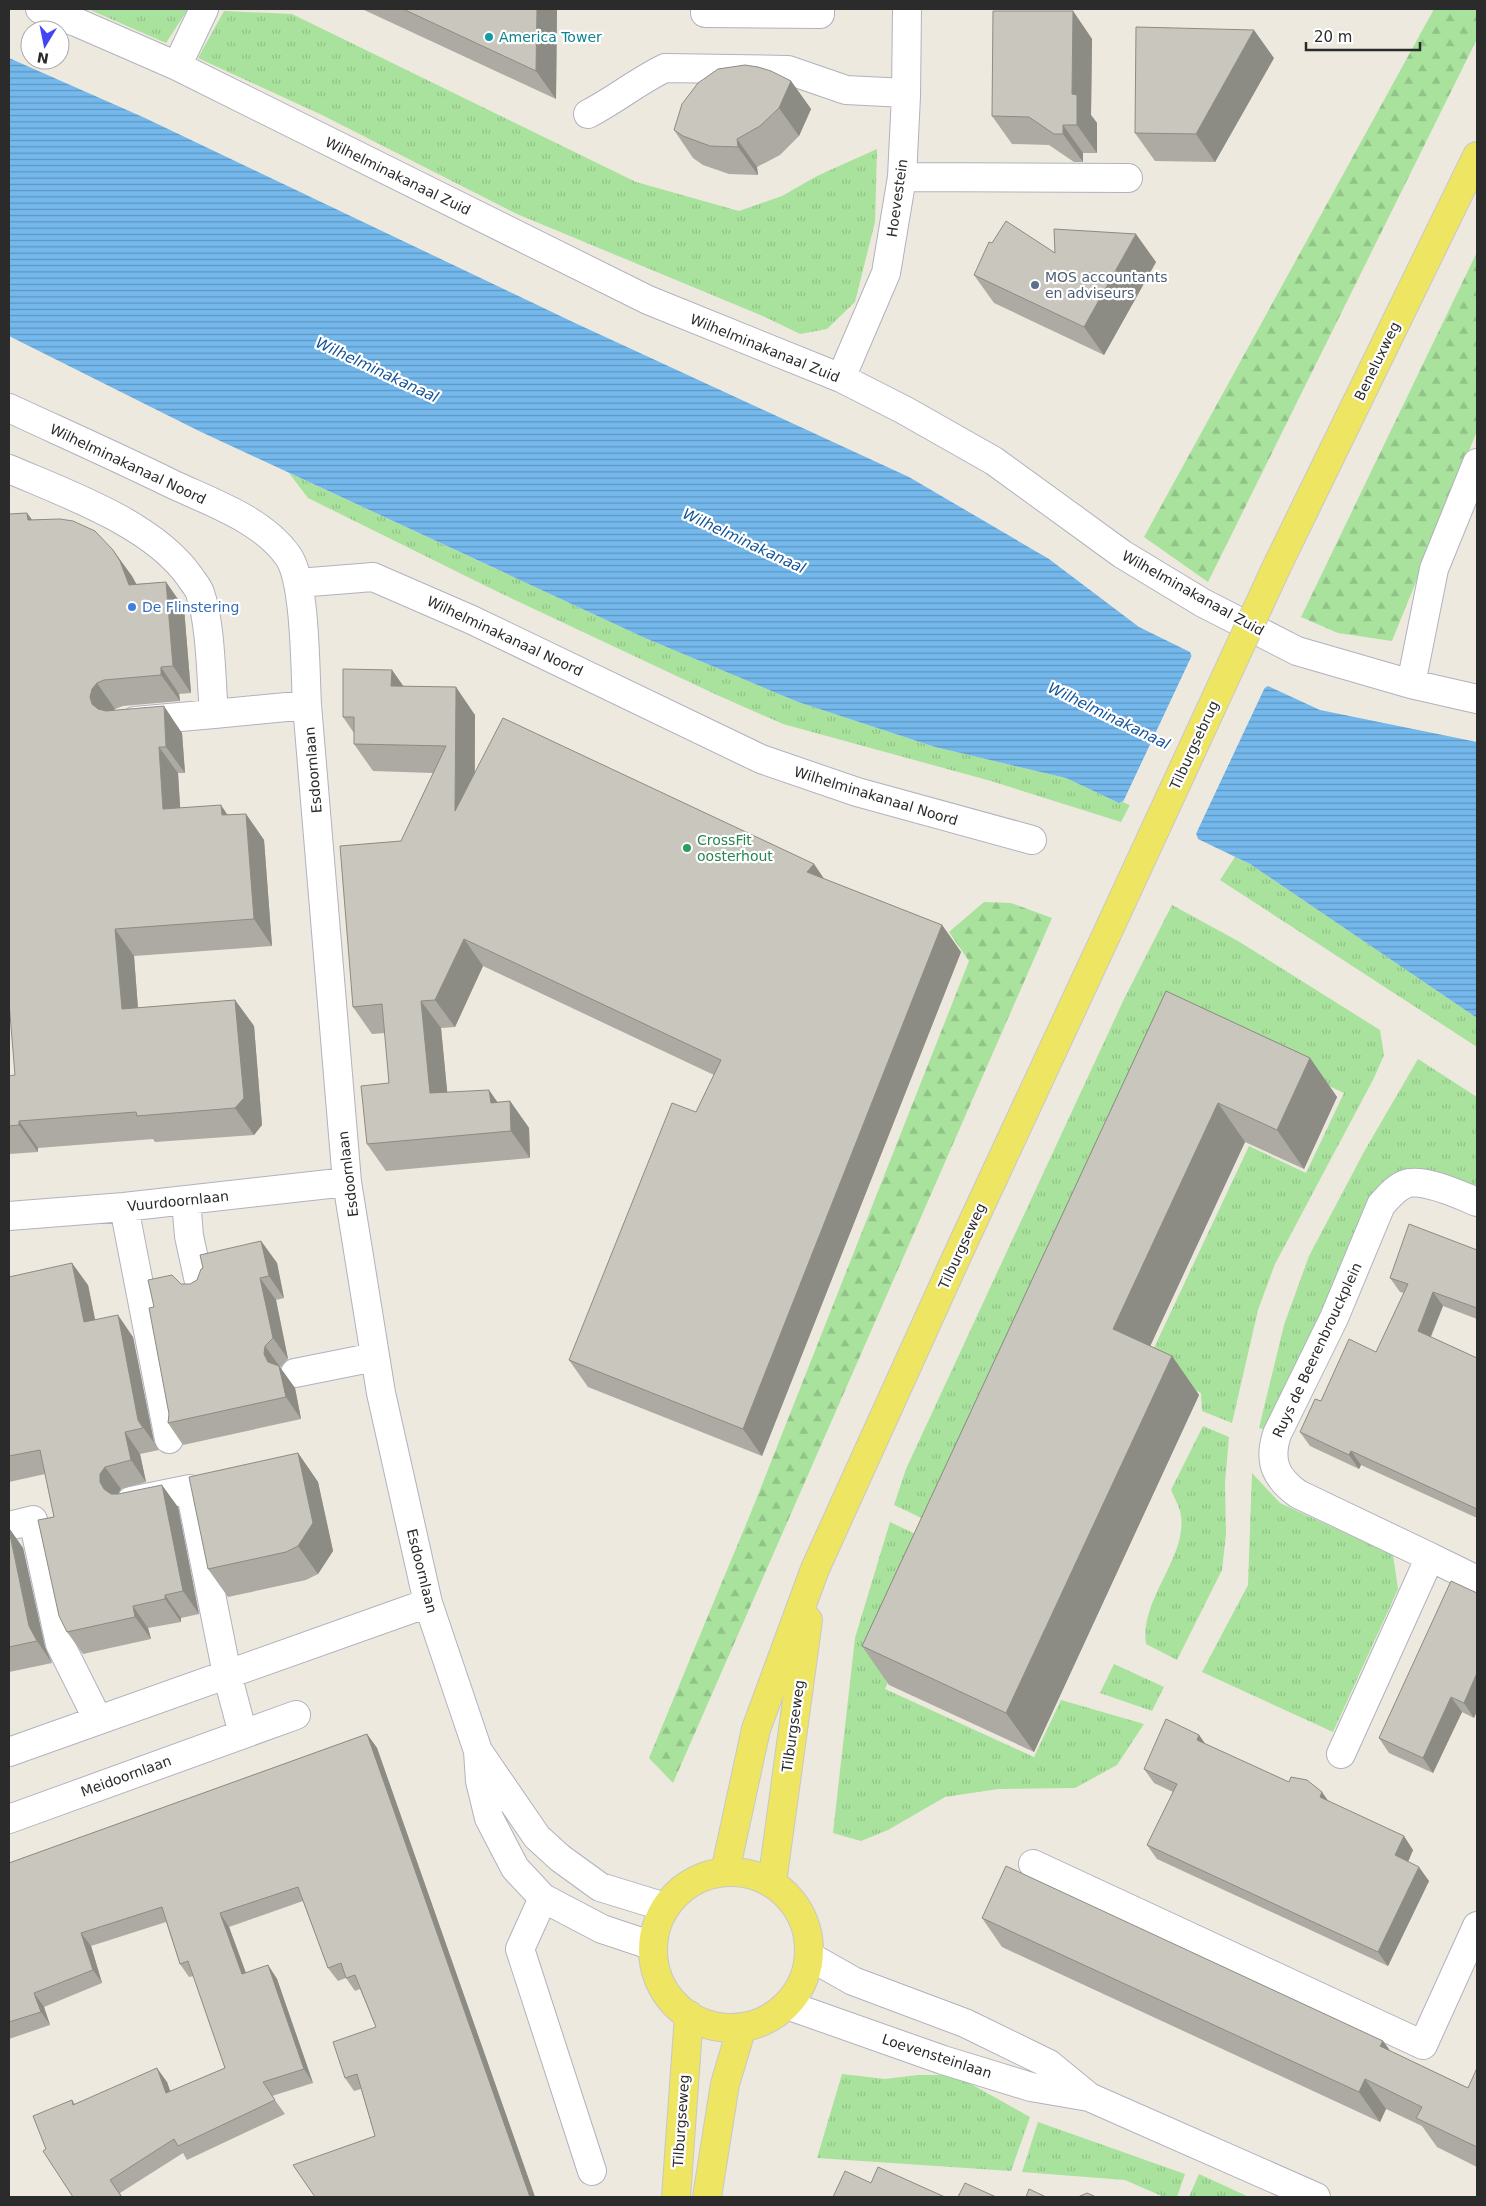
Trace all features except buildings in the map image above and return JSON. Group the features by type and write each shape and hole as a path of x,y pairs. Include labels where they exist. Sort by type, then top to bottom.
{"main road":[{"name":"Beneluxweg","path":"1277,566 1477,156"},
{"name":"Tilburgsebrug","path":"1111,925 1277,566"},
{"name":"Tilburgseweg","path":"725,1872 756,1729 815,1569 961,1247 1111,925"},
{"name":"Tilburgseweg","path":"772,1883 815,1569"},
{"path":"725,1872 749,1874 772,1883 788,1896 800,1913 807,1932 808,1956 804,1977 787,2004 761,2022 742,2027 724,2027 705,2023 689,2015 673,2002 661,1984 654,1963 653,1946 657,1924 665,1907 681,1890 701,1877 725,1872"},
{"name":"Tilburgseweg","path":"676,2197 689,2015"},
{"path":"707,2197 726,2084 742,2027"}],"street":[{"name":"Wilhelminakanaal Zuid","path":"40,9 76,22 177,66 648,300 841,378 994,461 1122,554 1204,603 1298,651 1411,684 1477,700"},
{"path":"177,66 204,9"},
{"path":"705,9 705,13 820,14 820,9"},
{"name":"Hoevestein","path":"841,378 886,273 902,177 907,9"},
{"path":"588,114 613,102 652,74 665,68 788,70 846,90 906,93"},
{"path":"902,177 1128,178"},
{"name":"Wilhelminakanaal Noord","path":"9,408 180,487 261,529 289,557 298,583 373,577 472,620 761,759 857,792 1032,840"},
{"path":"1411,684 1434,569 1477,463"},
{"path":"9,469 77,498 145,534 180,562 200,592 207,628 214,714"},
{"name":"Esdoornlaan","path":"298,583 347,1182 381,1394 428,1603 478,1751 480,1781 489,1818 515,1868 543,1898 595,1926 653,1946"},
{"path":"124,722 307,705"},
{"name":"Vuurdoornlaan","path":"9,1216 124,1207 347,1182"},
{"name":"Ruys de Beerenbrouckplein","path":"1477,1202 1428,1185 1408,1183 1393,1193 1381,1205 1334,1318 1276,1434 1274,1444 1275,1468 1283,1484 1298,1494 1477,1580"},
{"path":"186,1200 189,1236 201,1291"},
{"path":"124,1207 169,1439"},
{"path":"295,1373 375,1357"},
{"path":"131,1501 190,1489 227,1674 243,1734"},
{"path":"9,1526 33,1520 60,1644 98,1720"},
{"path":"1341,1754 1430,1557"},
{"path":"9,1752 428,1603"},
{"name":"Meidoornlaan","path":"9,1819 296,1715"},
{"name":"Esdoornlaan","path":"478,1751 537,1837 560,1858 600,1887 665,1907"},
{"path":"1033,1864 1423,2045 1477,1926"},
{"path":"543,1898 520,1949 592,2170"},
{"name":"Loevensteinlaan","path":"808,1956 853,1981 965,2023 1049,2064 1089,2097"},
{"name":"Loevensteinlaan","path":"787,2004 943,2060 1022,2084 1089,2097 1316,2197"}],"green space":[{"path":"88,9 188,9 166,43"},
{"path":"1434,9 1477,9 1477,39 1208,582 1144,537"},
{"path":"224,11 292,14 636,182 739,211 782,196 817,176 877,149 875,222 855,302 827,329 800,334 765,317 517,214 322,115 198,58"},
{"path":"1477,252 1477,431 1392,641 1338,633 1301,617"},
{"path":"289,473 645,638 798,702 935,747 1066,778 1119,803 1125,800 1131,803 1121,822 991,781 783,724 496,591 308,498"},
{"path":"1235,857 1250,864 1477,1018 1477,1047 1220,880"},
{"path":"984,902 1011,903 1052,918 673,1783 649,1758 754,1505 969,961 949,932"},
{"path":"1172,905 1238,941 1380,1030 1384,1055 1374,1078 1275,1264 1258,1310 1232,1423 1202,1411 1201,1393 1145,1367 1249,1146 1306,1173 1344,1093 1192,1022 951,1532 894,1505 906,1469 1125,997"},
{"path":"1418,1059 1477,1097 1477,1189 1416,1169 1385,1181 1264,1429 1259,1428 1284,1325 1309,1256 1365,1150"},
{"path":"1203,1426 1229,1437 1225,1483 1226,1534 1222,1570 1177,1660 1146,1644 1146,1627 1150,1610 1178,1543 1181,1527 1180,1511 1171,1490"},
{"path":"1252,1473 1280,1503 1393,1555 1398,1589 1333,1732 1202,1672 1248,1585"},
{"path":"890,1522 947,1549 885,1689 1034,1757 1061,1700 1144,1724 1117,1765 1075,1788 998,1789 945,1797 888,1830 861,1841 833,1833 855,1638"},
{"path":"1114,1664 1164,1687 1152,1711 1100,1693"},
{"path":"842,2074 885,2079 918,2075 945,2075 960,2078 1030,2117 1011,2171 817,2158"},
{"path":"1038,2122 1185,2174 1177,2197 1164,2197 1125,2180 1022,2172"},
{"path":"1199,2174 1249,2197 1189,2197"}],"water":[{"name":"Wilhelminakanaal","path":"9,58 20,63 20,70 36,70 145,118 575,323 909,477 1049,559 1139,627 1190,652 1192,657 1263,689 1268,686 1320,710 1477,742 1477,1018 1250,864 1198,839 1196,833 1125,800 1119,803 1066,778 935,747 798,702 645,638 199,431 9,336"}],"pier":[{"path":"1193,653 1263,686 1266,685 1195,836 1123,802"}],"place":[{"name":"America Tower","path":"489,37"},
{"name":"MOS accountants en adviseurs","path":"1035,285"},
{"name":"De Flinstering","path":"132,607"},
{"name":"CrossFit oosterhout","path":"687,848"}]}
